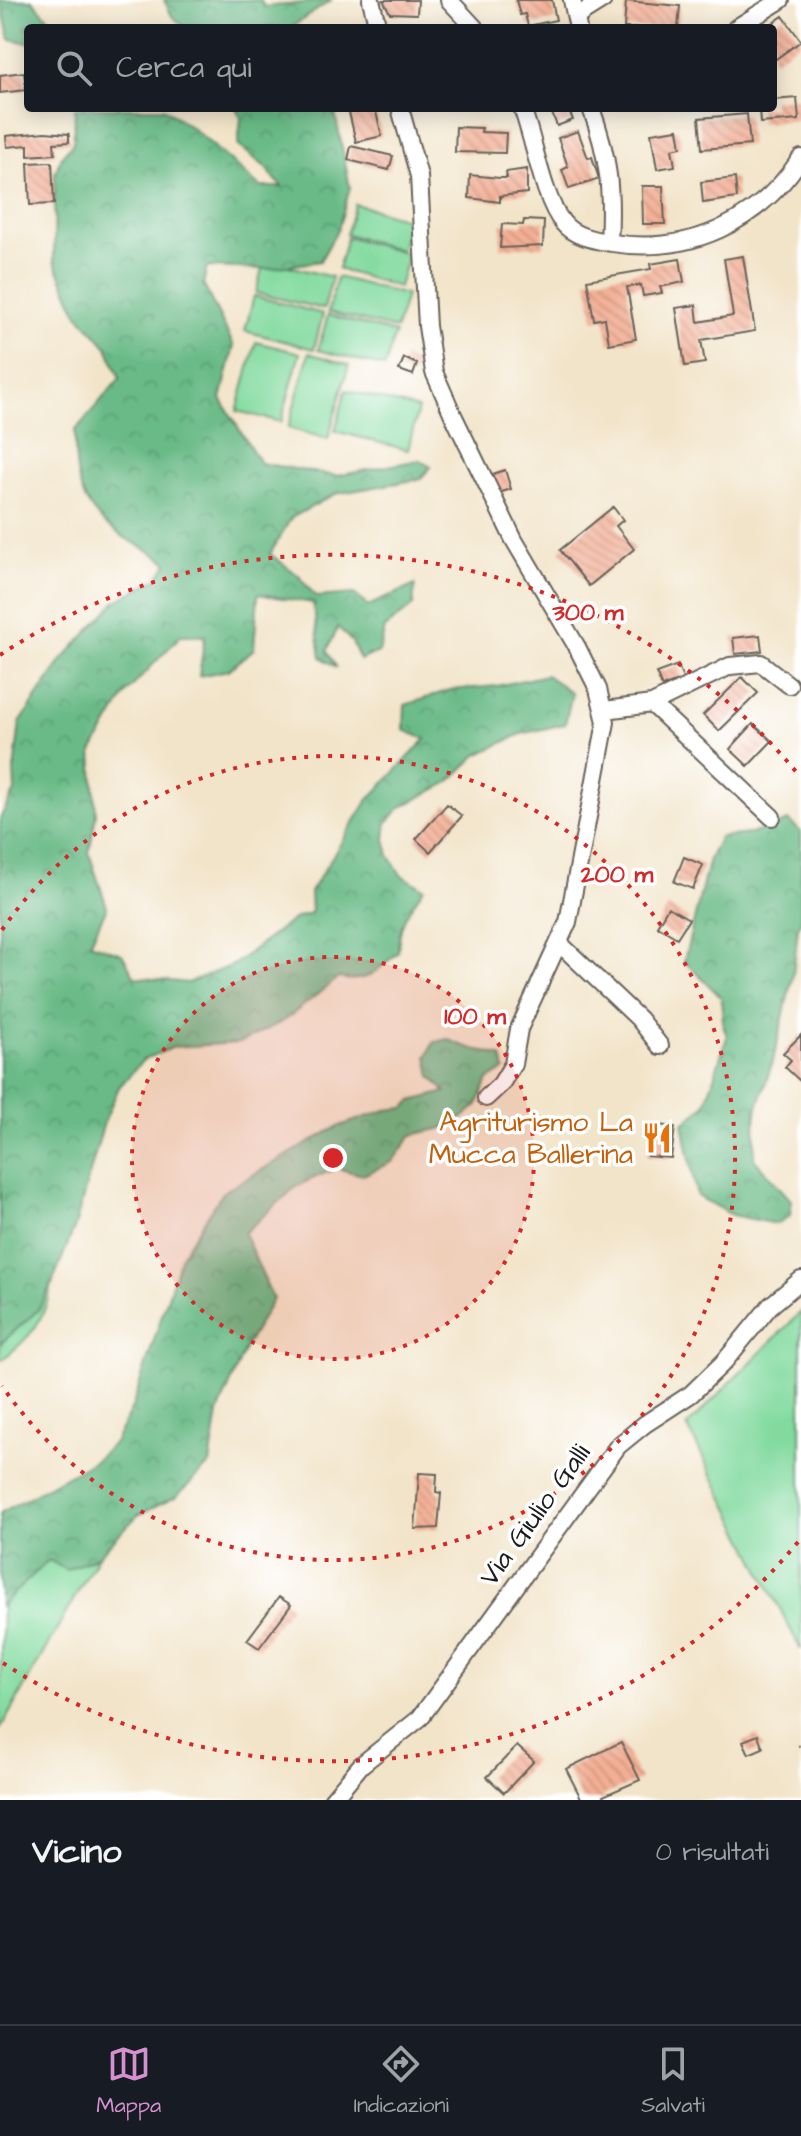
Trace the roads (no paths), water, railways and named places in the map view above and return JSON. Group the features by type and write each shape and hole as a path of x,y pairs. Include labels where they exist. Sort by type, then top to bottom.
{"street":[{"path":"371,0 377,24"},
{"path":"449,0 471,24"},
{"path":"575,15 603,0"},
{"path":"742,24 781,0"},
{"path":"401,112 419,176 427,326 434,372 514,540 577,647 605,710 605,732 568,922 519,1029 513,1064 501,1084 486,1098"},
{"path":"523,112 560,220 578,234 609,242 669,246 712,233 737,220 773,192 801,158"},
{"path":"592,112 607,157 610,179 609,242"},
{"path":"605,710 652,704 730,666 761,663 789,685"},
{"path":"652,704 772,817"},
{"path":"559,943 639,1019 660,1046"},
{"name":"Via Giulio Galli","path":"332,1800 361,1765 420,1718 618,1446 691,1394 724,1362 770,1306 801,1280"}],"place":[{"name":"Agriturismo La Mucca Ballerina","path":"657,1138"}]}
